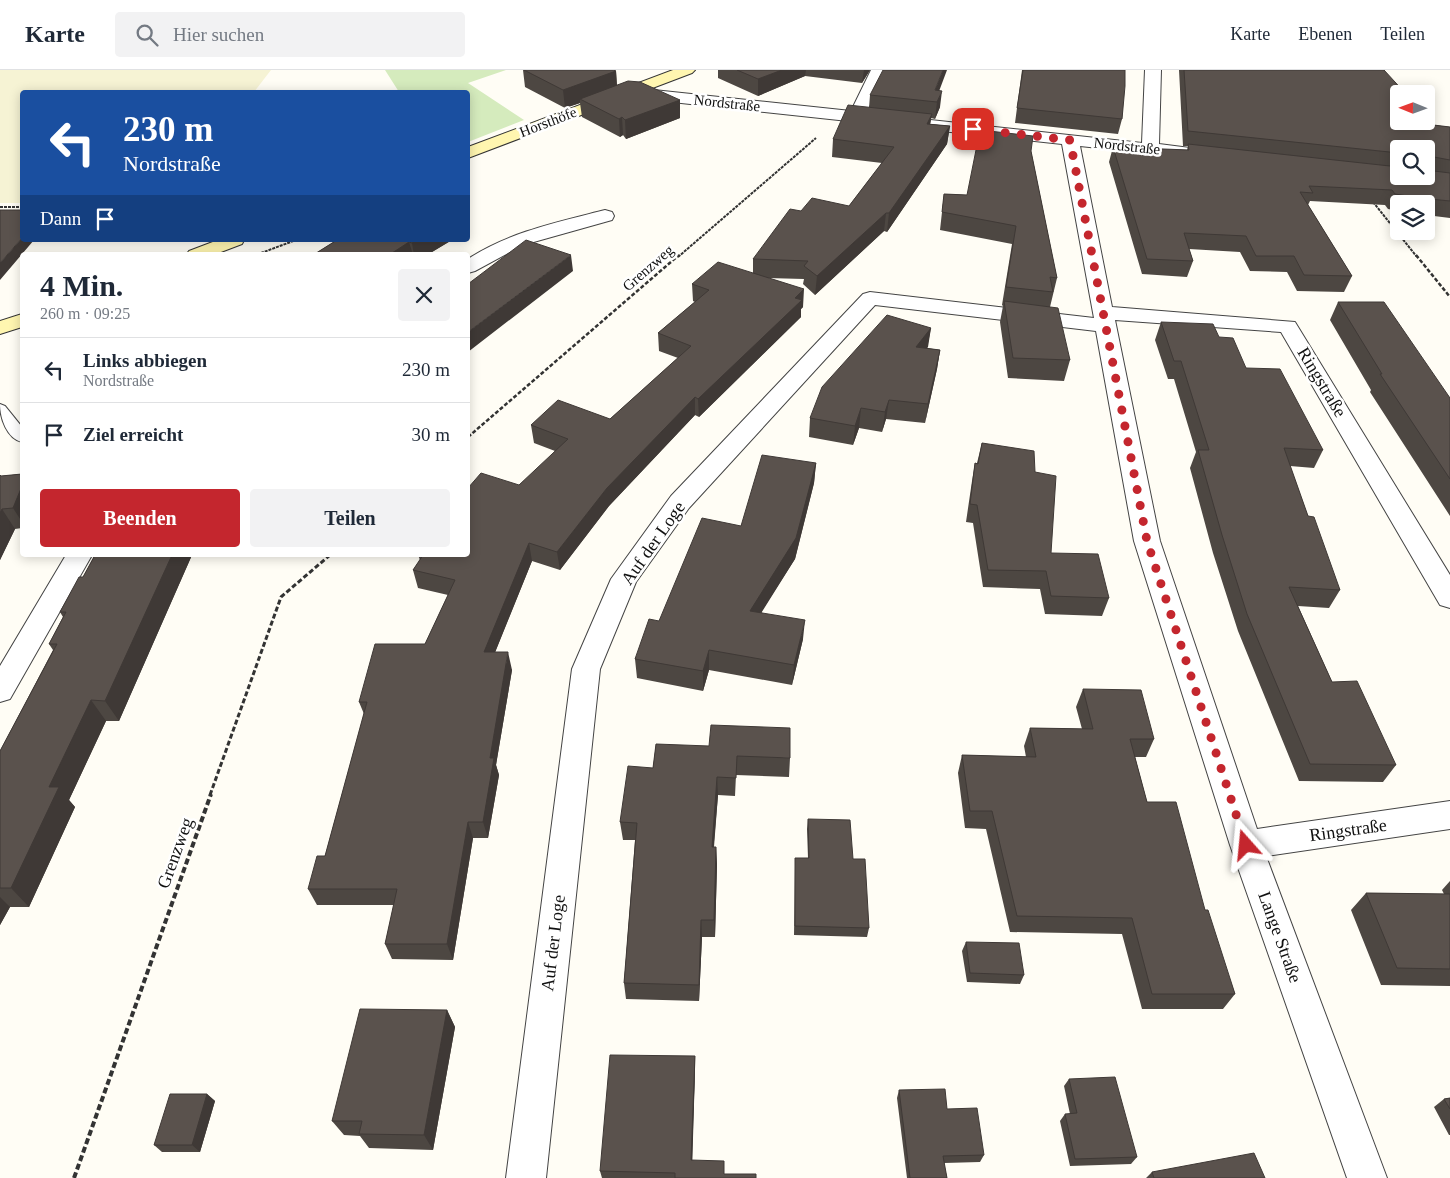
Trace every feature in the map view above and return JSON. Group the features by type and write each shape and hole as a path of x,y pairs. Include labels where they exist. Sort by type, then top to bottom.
{"main road":[{"name":"Horsthöfe","path":"470,152 688,70"},
{"path":"204,252 231,242"},
{"path":"0,328 20,321"}],"street":[{"path":"849,116 879,70"},
{"path":"1150,148 1153,70"},
{"name":"Nordstraße","path":"629,92 1209,155"},
{"name":"Lange Straße","path":"1070,140 1147,541 1246,845 1367,1178"},
{"path":"470,266 484,255 534,234 605,216"},
{"name":"Auf der Loge","path":"526,1178 586,669 624,579 680,502 870,298 1105,320"},
{"name":"Ringstraße","path":"1105,320 1288,326 1450,598"},
{"path":"0,691 78,557"},
{"name":"Ringstraße","path":"1246,845 1450,815"}],"lane":[{"path":"0,409 20,434"}],"path":[{"name":"Grenzweg","path":"470,435 849,116"},
{"path":"1369,196 1450,297"},
{"path":"0,207 20,207"},
{"path":"264,252 291,242"},
{"name":"Grenzweg","path":"74,1178 281,597 328,557"}],"shaded area":[{"path":"0,70 271,70 256,90 20,90 20,203 0,203"}],"green space":[{"path":"385,70 506,70 468,83 524,120 470,141 470,90 398,90"}],"building":[{"path":"524,70 613,70 616,71 563,90"},
{"path":"737,70 782,70 758,79"},
{"path":"883,70 943,70 935,90 942,91 937,102 870,95"},
{"path":"1023,70 1125,70 1122,119 1017,108"},
{"path":"1184,70 1384,70 1398,85 1390,85 1390,130 1435,130 1435,125 1450,127 1450,160 1435,157 1435,140 1390,140 1390,152 1188,131"},
{"path":"628,81 640,82 680,100 625,120 622,117 619,119 580,99"},
{"path":"848,105 932,114 927,124 950,126 889,213 886,213 817,276 804,266 808,261 753,259 790,209 801,211 812,198 849,206 894,147 833,139"},
{"path":"980,130 1033,136 1031,151 1057,278 1050,277 1053,292 1006,287 1016,226 942,212 944,194 967,195"},
{"path":"1188,144 1390,166 1390,185 1435,185 1435,171 1450,173 1450,201 1435,200 1435,195 1395,194 1392,190 1309,186 1313,193 1300,192 1352,276 1304,275 1294,256 1256,256 1246,236 1184,233 1193,261 1147,259 1113,147 1189,150"},
{"path":"0,210 20,210 20,240 0,263"},
{"path":"526,240 571,255 470,331 470,282"},
{"path":"334,242 409,242 394,252 318,252"},
{"path":"718,262 804,289 795,298 802,300 698,399 695,397 607,488 557,552 529,543 484,652 508,652 490,758 494,758 483,822 468,822 447,944 385,944 397,889 308,889 317,856 325,856 367,702 359,702 375,644 425,644 455,580 413,570 422,557 470,557 470,486 481,473 519,485 568,439 531,425 558,400 610,419 691,346 658,333 709,290 692,284"},
{"path":"1004,301 1058,308 1070,360 1013,358"},
{"path":"1338,302 1384,302 1450,398 1450,479 1380,374 1382,374"},
{"path":"887,315 931,328 916,347 940,350 928,404 889,400 885,412 861,408 855,426 810,418 822,387"},
{"path":"1161,322 1213,324 1219,337 1233,338 1246,368 1280,369 1323,450 1284,448 1308,516 1314,517 1340,590 1289,587 1332,682 1357,681 1396,765 1310,764 1247,614 1198,450 1209,450 1181,361 1174,361"},
{"path":"982,443 1034,451 1035,472 1056,476 1051,553 1098,554 1109,598 1051,596 1046,571 988,570 977,505 970,504 975,463 978,464"},
{"path":"762,455 816,463 796,538 750,611 805,620 794,665 709,650 703,671 635,659 649,619 659,621 702,518 741,526"},
{"path":"20,474 20,491 13,508 2,509 0,513 0,475"},
{"path":"94,557 171,557 105,701 91,700 49,787 59,787 11,888 0,888 0,751 57,644 49,644 66,612 60,612 79,577 83,577"},
{"path":"1083,689 1141,690 1154,739 1130,739 1147,802 1176,802 1205,910 1208,910 1235,994 1152,994 1132,918 1017,916 992,811 970,811 962,755 1036,757 1030,728 1093,729"},
{"path":"711,725 790,728 790,758 737,756 736,778 717,777 712,847 716,847 714,920 701,920 699,985 624,983 637,823 620,822 628,766 653,768 656,744 709,746"},
{"path":"808,819 850,820 853,859 865,859 869,928 795,926 795,858 809,858"},
{"path":"1366,893 1450,894 1450,969 1397,968"},
{"path":"966,942 1019,943 1024,975 970,973"},
{"path":"360,1009 447,1010 424,1135 359,1134 362,1121 332,1121"},
{"path":"610,1055 695,1056 691,1160 724,1161 724,1174 756,1174 756,1178 675,1178 675,1173 600,1171"},
{"path":"1115,1077 1137,1157 1075,1159 1065,1114 1077,1113 1069,1079"},
{"path":"945,1089 947,1109 977,1108 984,1155 943,1156 947,1178 910,1178 899,1090"},
{"path":"170,1094 207,1094 192,1145 154,1145"},
{"path":"1450,1098 1450,1109 1444,1099"},
{"path":"1254,1153 1265,1178 1154,1178 1152,1172"}],"route":[{"path":"973,129 1070,140 1147,541 1246,845"}]}
